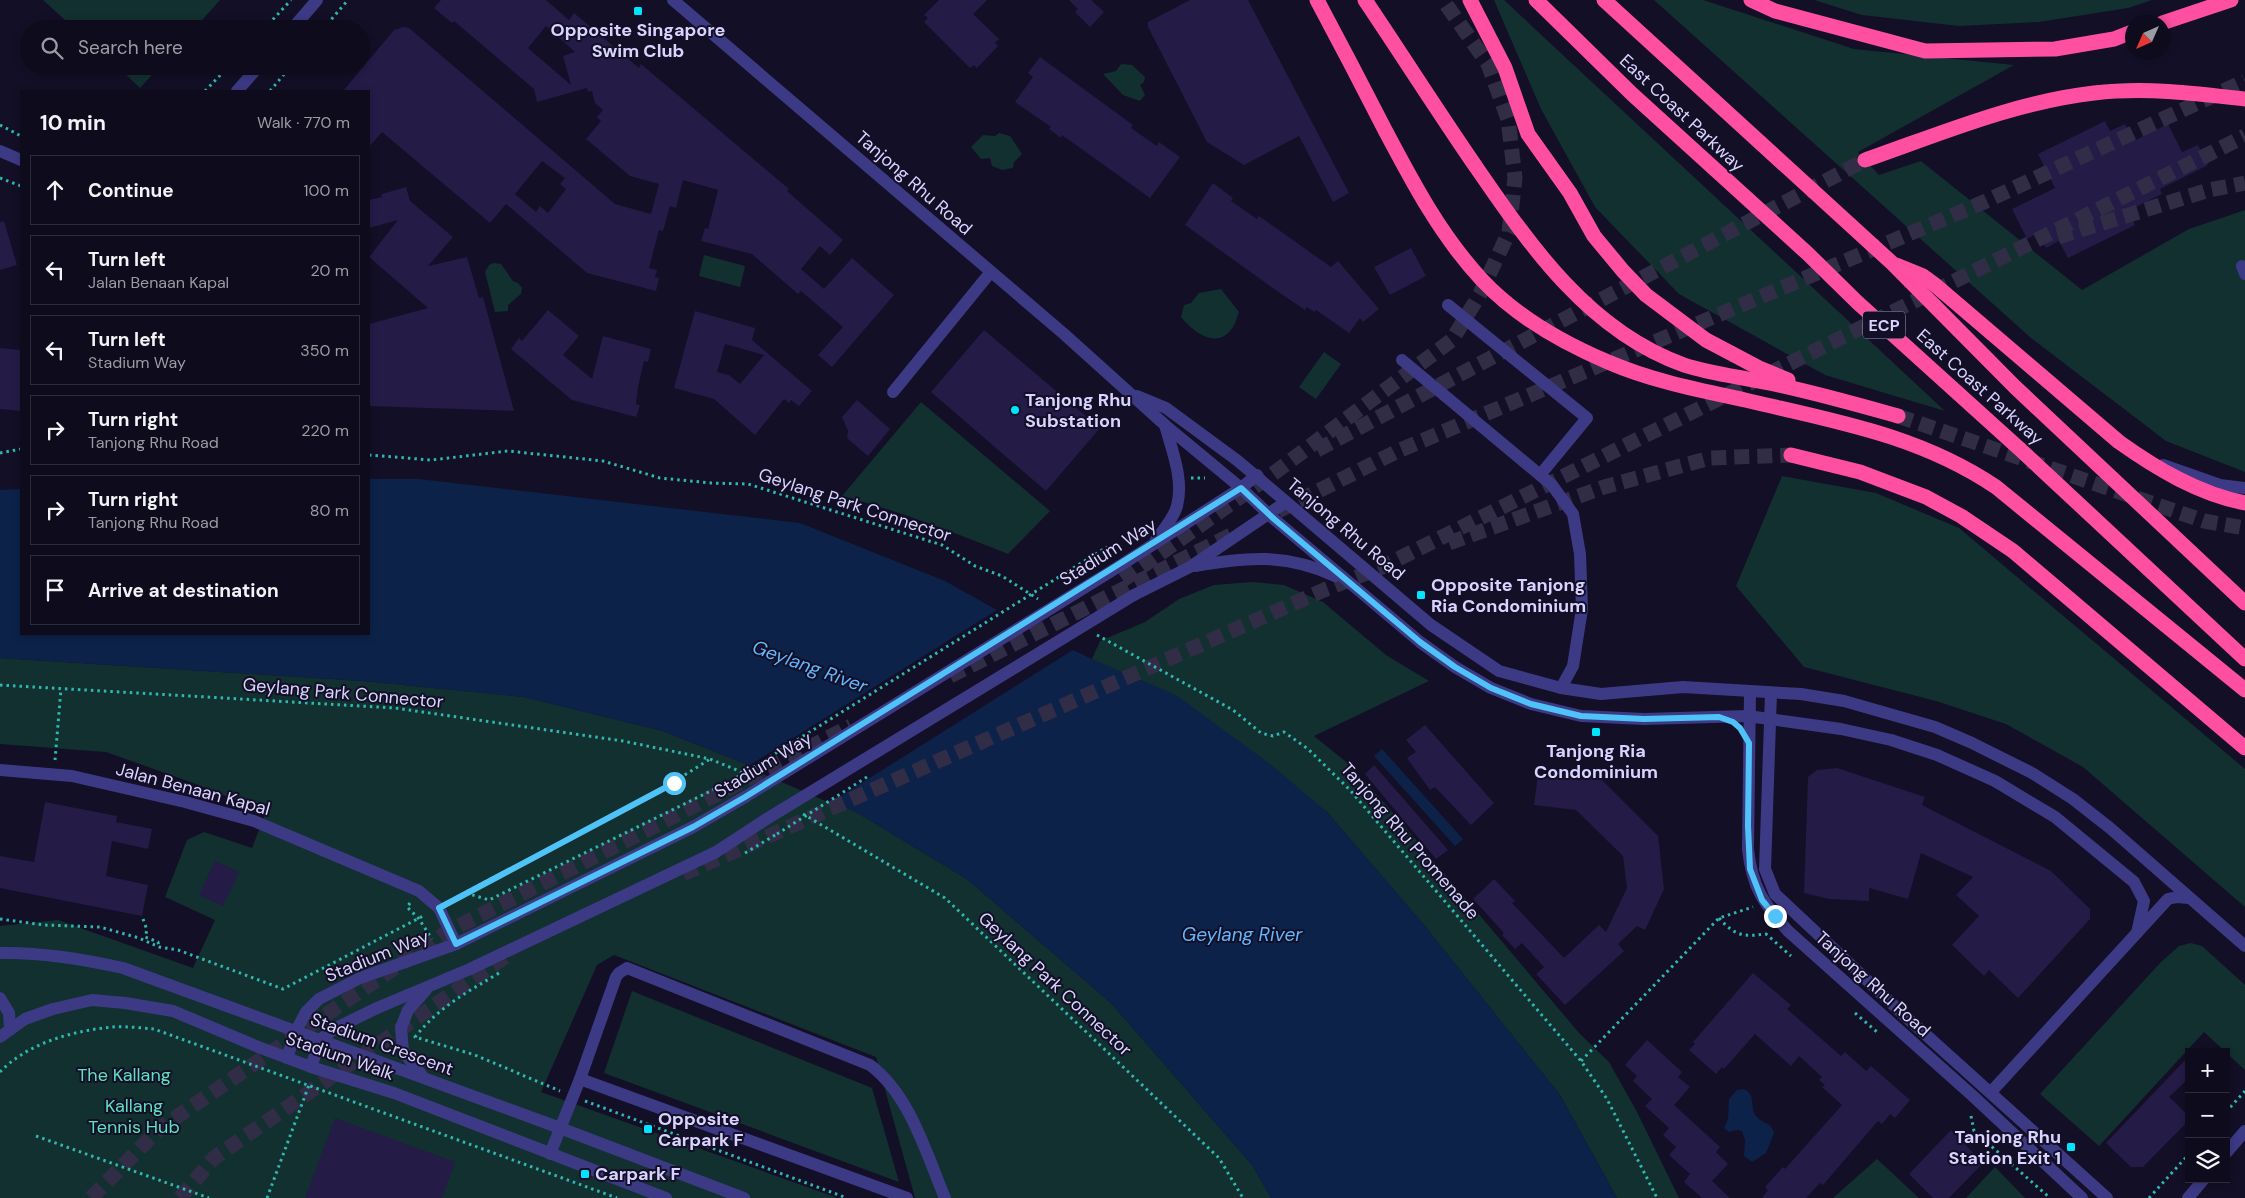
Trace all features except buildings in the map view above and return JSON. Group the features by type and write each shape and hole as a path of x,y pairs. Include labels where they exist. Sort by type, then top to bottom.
{"highway":[{"path":"1317,0 1419,195 1441,228 1483,281 1522,313 1570,344 1608,362 1653,379 1877,431 1926,449 1969,469 1996,487 2245,690"},
{"path":"1365,0 1536,252 1585,303 1611,324 1638,342 1685,365 1821,394 1898,416"},
{"path":"1470,0 1505,68 1528,134 1570,193 1594,236 1623,271 1646,295 1706,340 1759,368 1821,394"},
{"name":"East Coast Parkway","path":"1536,0 1632,94 1807,252 1857,302 2016,445 2245,659"},
{"name":"East Coast Parkway","path":"1604,0 1892,263 2015,387 2245,603"},
{"path":"1751,0 1775,11 1926,51 2056,49 2114,39 2125,35"},
{"path":"2170,19 2230,0"},
{"path":"1865,160 2004,111 2094,92 2167,90 2245,98"},
{"path":"1892,263 1918,273 1934,284 2119,442 2184,482 2210,493 2245,503"},
{"path":"1791,455 1860,472 1926,497 1961,516 2013,551 2245,748"}],"street":[{"path":"300,20 317,0"},
{"name":"Tanjong Rhu Road","path":"673,0 1064,334 1165,425 1241,488 1349,583 1420,642 1455,667 1491,688 1531,704 1581,716 1644,719 1748,716 1841,729 1892,740 1937,754 1995,781 2055,817 2134,882 2144,901 2136,933"},
{"path":"238,90 251,75"},
{"path":"0,152 20,160"},
{"path":"893,392 990,272"},
{"path":"1448,304 1588,418 1540,475"},
{"path":"1402,360 1552,485 1573,514 1580,554 1582,609 1573,666 1562,688"},
{"name":"Tanjong Rhu Road","path":"1130,394 1166,408 1257,476 1431,625 1465,650 1499,671 1562,688 1601,694 1683,687 1801,694 1844,701 1935,727 2032,773 2073,799 2245,946"},
{"path":"1154,544 1177,508 1179,486 1176,461 1165,425"},
{"path":"2140,456 2220,485 2245,488"},
{"name":"Stadium Way","path":"287,1058 296,1031 306,1012 319,999 360,978 456,944 693,827 745,797 1118,567 1257,476"},
{"path":"311,1067 320,1040 334,1029 377,1008 430,987 716,852 765,820 1134,595 1190,566 1286,502"},
{"path":"1190,566 1242,558 1277,559 1322,570 1349,583"},
{"name":"Tanjong Rhu Road","path":"1750,691 1748,716 1750,869 1762,900 1788,931 1992,1113 2082,1198"},
{"name":"Tanjong Rhu Road","path":"1771,693 1765,869 1775,894 1803,923 2107,1198"},
{"path":"1719,717 1733,722 1740,728 1749,743"},
{"name":"Jalan Benaan Kapal","path":"0,770 72,776 185,802 254,821 419,891 439,908 456,944"},
{"path":"1750,869 1765,869"},
{"path":"1992,1113 1991,1092 2136,933 2168,900 2177,897 2189,898"},
{"name":"Stadium Crescent","path":"0,953 76,958 124,968 560,1128 744,1198"},
{"path":"550,1154 580,1079 616,977 622,970 632,969 870,1065 883,1074 903,1101 945,1198"},
{"path":"424,1078 403,1052 401,1028 408,1010 430,987"},
{"path":"0,998 9,1012 5,1033"},
{"name":"Stadium Walk","path":"5,1033 26,1020 53,1009 92,1000 125,1003 172,1011 287,1058 394,1093 666,1198"},
{"path":"580,1079 907,1198"},
{"path":"2230,1148 2245,1131"},
{"path":"2188,1198 2201,1183"}],"path":[{"path":"273,20 292,0"},
{"path":"331,20 348,0"},
{"path":"206,90 220,75"},
{"path":"271,90 283,75"},
{"path":"0,125 20,135"},
{"path":"0,178 20,186"},
{"path":"0,452 20,449"},
{"name":"Geylang Park Connector","path":"370,455 431,460 508,451 603,460 660,478 712,484 748,484 942,545 974,566 1002,576 1043,602"},
{"path":"1186,477 1213,479"},
{"path":"0,919 44,925 100,927 139,938 159,947 178,950 283,989 466,893 489,900 731,781 1107,547"},
{"name":"Tanjong Rhu Promenade","path":"1096,634 1233,710 1261,733 1273,736 1284,732 1308,749 1350,790 1581,1061 1607,1099 1657,1198"},
{"name":"Geylang Park Connector","path":"0,684 395,708 623,741 710,759 674,783 583,833 466,893"},
{"path":"53,774 61,688"},
{"name":"Geylang Park Connector","path":"818,824 945,898 1219,1158 1243,1198"},
{"path":"419,891 407,908 419,919 439,950"},
{"path":"1581,1061 1720,918 1752,908 1762,900"},
{"path":"1720,918 1732,932 1746,936 1766,934 1795,959"},
{"path":"143,920 147,930 145,937 158,942 159,947"},
{"path":"1851,1010 1883,1038"},
{"path":"0,1072 8,1064 36,1047 67,1034 114,1027 154,1029 617,1198"},
{"path":"415,1038 475,1055 573,1096 847,1198"},
{"path":"267,1198 310,1085"},
{"path":"2230,1108 2245,1091"},
{"path":"1966,1112 1973,1118 1974,1131 2050,1198"},
{"path":"36,1136 209,1198"},
{"path":"2149,1198 2185,1158"}],"green space":[{"path":"43,0 220,0 202,20 65,20"},
{"path":"1494,0 1504,0 1945,411 1825,375 1679,294 1595,207 1541,109"},
{"path":"1654,0 1703,0 1854,49 2014,65 1858,152 1879,175 1921,161 2082,290 2189,229 2245,210 2245,472 2166,441 2031,338"},
{"path":"1814,0 2152,0 2128,8 2039,22 1959,26 1862,15"},
{"path":"1121,64 1132,65 1145,77 1144,82 1140,85 1145,95 1140,101 1123,95 1103,74 1116,71"},
{"path":"126,75 152,75 140,88"},
{"path":"999,133 1010,136 1022,154 1014,162 1013,168 1002,170 992,166 990,158 981,159 971,147 983,135 995,136"},
{"path":"704,255 745,266 740,287 699,276"},
{"path":"494,263 501,264 513,281 522,288 521,294 508,305 508,311 495,312 485,272 489,265"},
{"path":"1221,289 1239,312 1234,325 1227,334 1220,338 1206,337 1192,328 1181,317 1184,305 1191,303 1199,293"},
{"path":"1324,352 1341,364 1316,399 1299,387"},
{"path":"921,402 1050,511 1008,554 905,515 842,496"},
{"path":"1782,476 1876,493 1959,528 2245,769 2245,907 2083,767 2006,724 1936,701 1804,667 1736,586"},
{"path":"1253,582 1284,585 1323,602 1386,655 1429,681 1314,736 1345,761 1389,808 1580,1034 1609,1062 1637,1112 1679,1198 1617,1198 1560,1095 1424,925 1327,812 1092,659 1100,641 1145,622 1179,599 1214,585"},
{"path":"0,658 363,681 524,697 663,731 746,764 856,812 967,879 1111,1003 1253,1166 1271,1198 915,1198 876,1057 614,955 597,965 541,1092 838,1198 0,1198 0,926 58,920 193,968 215,920 165,897 187,840 204,832 252,848 266,812 196,784 106,752 0,744"},
{"path":"2191,943 2202,946 2245,985 2245,1070 2230,1056 2230,1048 2221,1048 2204,1032 2189,1048 2185,1048 2185,1053 2099,1146 2040,1094 2161,962 2179,946"},
{"path":"632,991 872,1088 899,1182 604,1073"},
{"path":"1877,1159 1919,1198 1833,1198"},
{"path":"1995,1167 2025,1198 1966,1198"}],"water":[{"name":"Geylang River","path":"370,479 419,479 800,523 945,581 1040,634 1092,659 1176,695 1270,764 1327,812 1424,925 1560,1095 1617,1198 1271,1198 1253,1166 1111,1003 967,879 856,812 746,764 663,731 523,697 363,681 0,658 0,490 20,489 20,635 370,635"},
{"path":"1382,749 1463,839 1455,846 1374,756"},
{"path":"1743,1089 1748,1091 1752,1098 1754,1113 1773,1129 1774,1133 1766,1153 1752,1162 1744,1156 1745,1140 1742,1131 1729,1132 1724,1128 1728,1119 1729,1099 1737,1090"}],"pier":[{"path":"1000,608 1076,648 830,803 747,767"}],"tunnel":[{"path":"1123,580 1274,473 1452,340 1480,294 1509,232 1515,178 1508,119 1488,64 1443,0"},
{"path":"1278,511 1398,451 1984,202 2245,81"},
{"path":"683,874 1324,590 1382,567 2245,136"},
{"path":"1317,450 1865,160"},
{"path":"2058,237 2209,190 2245,183"},
{"path":"1898,416 2204,521 2245,528"},
{"path":"1449,543 1604,487 1710,458 1791,455"},
{"path":"950,676 1233,534"},
{"path":"91,1198 159,1129 447,932 851,726"},
{"path":"180,1198 214,1158 512,952"}],"place":[{"name":"Opposite Singapore Swim Club","path":"638,11"},
{"name":"Tanjong Rhu Substation","path":"1015,410"},
{"name":"Opposite Tanjong Ria Condominium","path":"1421,595"},
{"name":"Tanjong Ria Condominium","path":"1596,732"},
{"name":"Opposite Carpark F","path":"648,1129"},
{"name":"Tanjong Rhu Station Exit 1","path":"2071,1147"},
{"name":"Carpark F","path":"585,1174"}],"route":[{"path":"674,783 439,908 456,944 693,827 745,797 1118,567 1241,488 1274,519 1349,583 1380,606 1420,642 1455,667 1491,688 1531,704 1581,716 1644,719 1719,717 1733,722 1740,728 1749,743 1748,849 1750,869 1762,900 1775,916"}],"park label":[{"name":"The Kallang","path":"124,1075"},
{"name":"Kallang Tennis Hub","path":"134,1116"}]}
